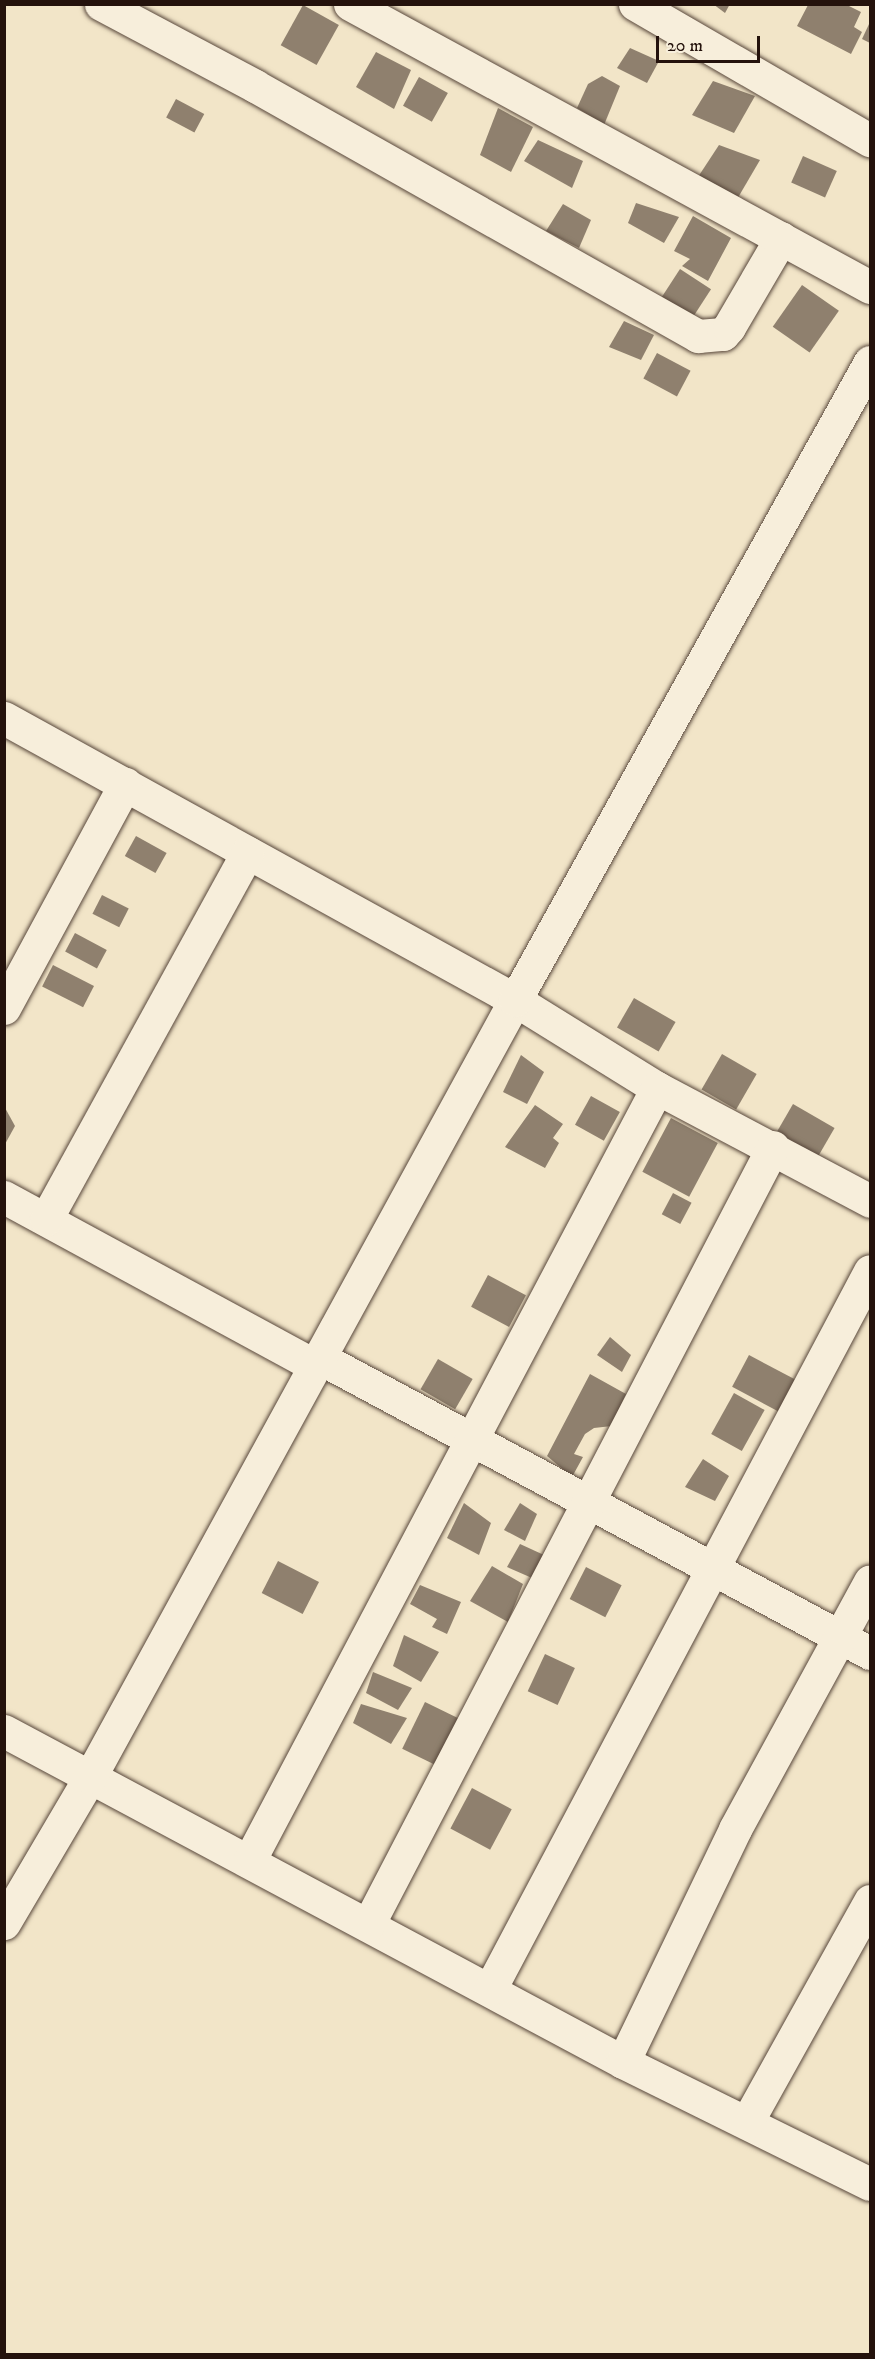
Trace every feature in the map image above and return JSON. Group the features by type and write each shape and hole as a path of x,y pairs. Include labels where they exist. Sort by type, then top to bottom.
{"street":[{"path":"101,4 255,86 698,336 723,334 729,327 781,238"},
{"path":"350,4 870,287"},
{"path":"635,4 870,140"},
{"path":"4,1923 90,1777 514,1000 870,362"},
{"path":"4,717 514,1000 657,1088 773,1147 870,1201"},
{"path":"4,1008 124,784"},
{"path":"46,1219 247,853"},
{"path":"249,1861 657,1088"},
{"path":"368,1925 773,1147"},
{"path":"4,1197 317,1362 472,1439 870,1653"},
{"path":"490,1989 870,1271"},
{"path":"623,2062 735,1829 870,1581"},
{"path":"4,1731 623,2062 869,2180"},
{"path":"747,2122 870,1901"}],"building":[{"path":"713,4 730,4 725,13"},
{"path":"303,5 339,25 317,65 281,45"},
{"path":"808,5 847,5 861,12 854,27 862,32 851,54 797,26"},
{"path":"870,22 870,43 862,39"},
{"path":"630,48 659,61 647,83 617,68"},
{"path":"376,52 411,70 394,109 356,87"},
{"path":"602,76 620,86 604,125 577,108 588,84"},
{"path":"419,77 448,93 432,122 403,106"},
{"path":"713,81 755,96 734,133 692,115"},
{"path":"176,99 204,114 194,133 166,118"},
{"path":"498,108 533,127 511,172 480,155"},
{"path":"538,140 583,161 572,188 524,161"},
{"path":"719,145 760,160 736,201 696,180"},
{"path":"803,156 837,171 825,198 791,182"},
{"path":"636,203 679,217 664,243 628,223"},
{"path":"563,204 591,220 579,248 546,231"},
{"path":"693,216 731,238 708,281 682,266 690,259 674,251"},
{"path":"680,269 711,289 693,318 661,298"},
{"path":"802,285 839,311 810,353 773,327"},
{"path":"624,321 654,335 641,360 609,347"},
{"path":"657,353 691,371 677,396 643,379"},
{"path":"136,836 167,853 155,873 125,856"},
{"path":"102,895 129,909 119,927 92,914"},
{"path":"75,933 107,950 97,968 65,952"},
{"path":"53,965 94,986 83,1007 42,986"},
{"path":"634,998 676,1022 659,1051 617,1027"},
{"path":"722,1054 757,1074 736,1110 702,1090"},
{"path":"521,1055 544,1072 527,1104 503,1092"},
{"path":"591,1096 620,1112 604,1141 575,1125"},
{"path":"793,1104 835,1128 814,1164 772,1140"},
{"path":"535,1105 563,1124 553,1138 559,1143 545,1168 505,1147"},
{"path":"4,1106 15,1126 4,1146"},
{"path":"671,1118 718,1143 689,1197 642,1172"},
{"path":"673,1193 692,1203 680,1224 662,1214"},
{"path":"488,1275 526,1295 509,1327 471,1307"},
{"path":"610,1337 631,1355 622,1372 597,1355"},
{"path":"749,1355 797,1380 780,1412 732,1387"},
{"path":"438,1359 473,1379 455,1409 420,1389"},
{"path":"590,1374 626,1394 612,1426 594,1428 585,1434 574,1454 583,1457 572,1477 547,1456"},
{"path":"734,1393 765,1410 742,1451 711,1434"},
{"path":"703,1459 729,1476 715,1501 685,1487"},
{"path":"464,1503 491,1523 479,1555 447,1538"},
{"path":"520,1503 537,1514 525,1541 504,1530"},
{"path":"520,1544 544,1555 532,1578 507,1567"},
{"path":"278,1561 319,1582 303,1614 262,1593"},
{"path":"492,1566 523,1584 508,1622 470,1601"},
{"path":"586,1567 622,1585 605,1617 570,1599"},
{"path":"420,1585 461,1602 447,1634 432,1627 437,1619 410,1604"},
{"path":"404,1635 439,1652 421,1682 393,1666"},
{"path":"545,1654 575,1668 558,1705 528,1691"},
{"path":"373,1672 412,1688 398,1710 366,1693"},
{"path":"425,1702 462,1720 439,1767 402,1749"},
{"path":"361,1704 407,1718 391,1744 353,1723"},
{"path":"472,1788 512,1809 490,1850 450,1829"}]}
